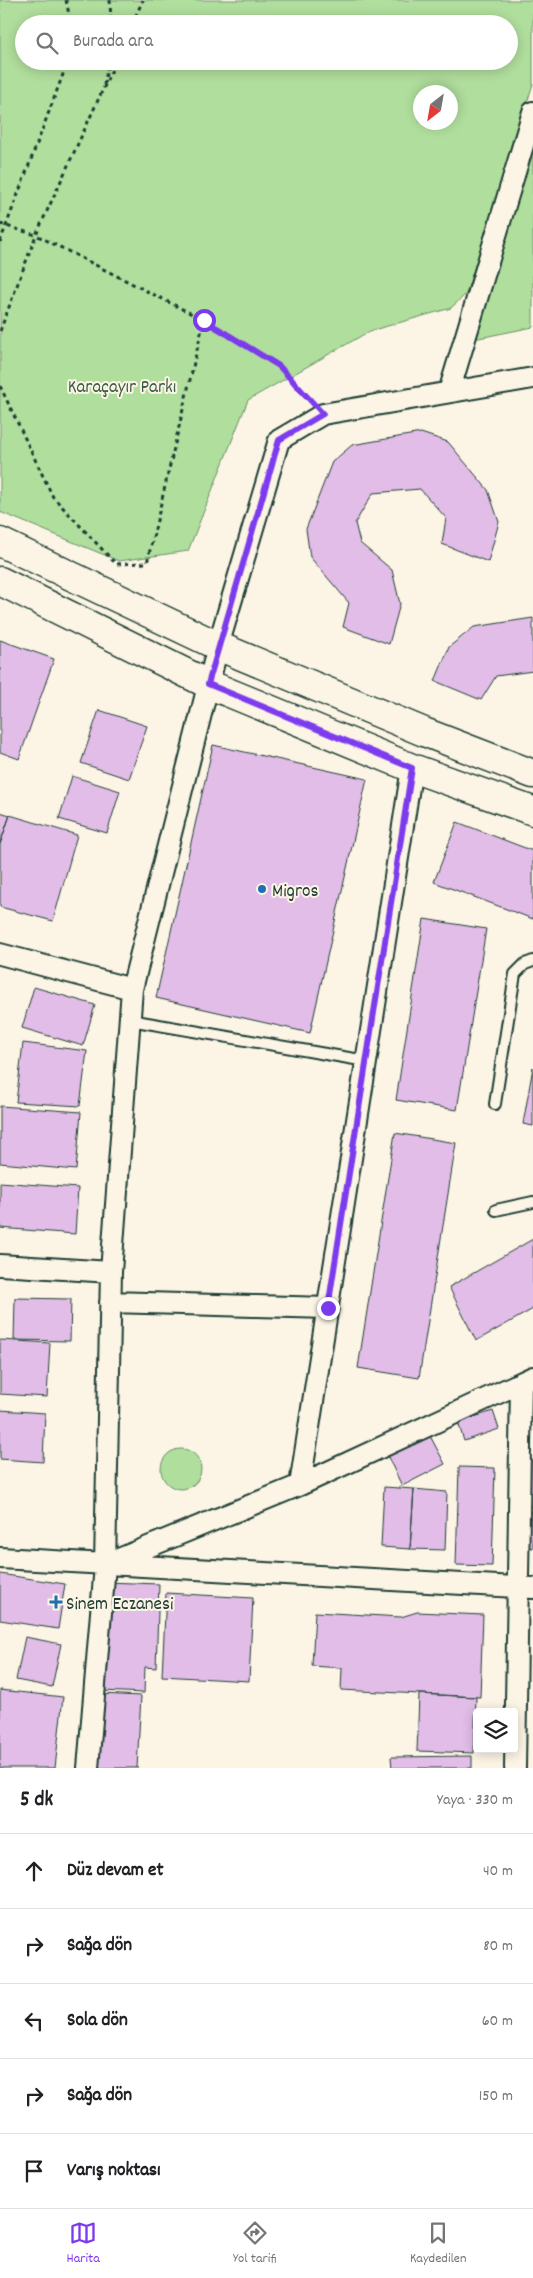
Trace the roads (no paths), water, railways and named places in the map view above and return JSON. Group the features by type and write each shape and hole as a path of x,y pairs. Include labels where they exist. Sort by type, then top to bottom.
{"main road":[{"path":"0,542 218,646 424,732 533,774"},
{"path":"0,581 208,684 412,768 533,811"}],"street":[{"path":"449,392 533,112"},
{"path":"88,1768 105,1565 111,1272 132,988 218,646 279,440 323,414 533,378"},
{"path":"300,1485 412,768"},
{"path":"0,954 132,988"},
{"path":"0,1265 111,1272"},
{"path":"110,1302 328,1308"},
{"path":"105,1565 300,1485 527,1380 526,1587 515,1768"},
{"path":"0,1558 526,1587"}],"lane":[{"path":"495,1104 515,974 525,964 533,961"},
{"path":"130,1020 366,1061"},
{"path":"496,1210 533,1202"}],"place":[{"name":"Migros","path":"262,889"},
{"name":"Sinem Eczanesi","path":"56,1602"}],"park label":[{"name":"Karaçayır Parkı","path":"122,385"}]}
